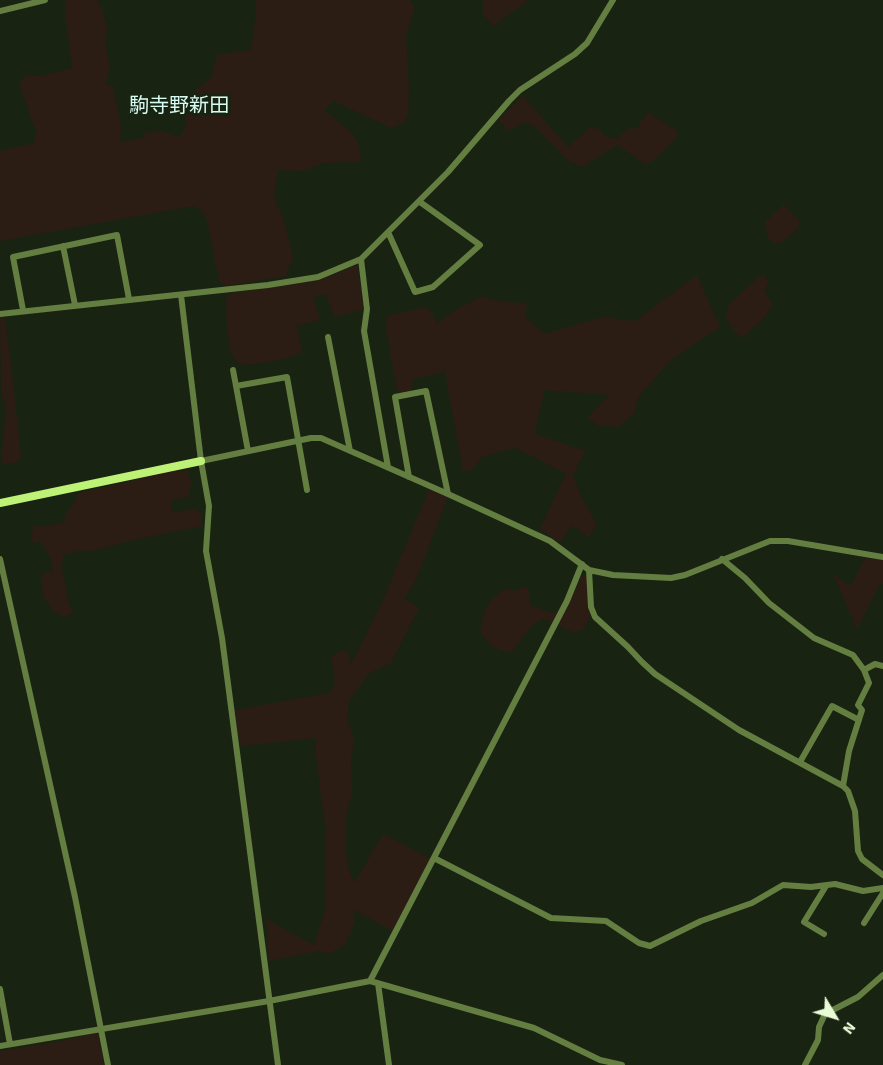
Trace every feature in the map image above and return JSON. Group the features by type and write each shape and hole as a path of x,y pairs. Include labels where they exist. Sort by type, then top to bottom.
{"street":[{"path":"0,10 45,0"},
{"path":"0,314 268,285 318,277 361,259 420,202 515,96 587,43 613,0"},
{"path":"388,232 415,292 433,287 480,245 420,202"},
{"path":"23,310 13,257 117,236 129,299"},
{"path":"63,246 75,305"},
{"path":"361,259 367,309 364,331 388,467"},
{"path":"181,295 201,461 209,506 206,551 223,649 278,1065"},
{"path":"328,337 350,451"},
{"path":"233,370 248,451"},
{"path":"236,386 287,377 308,490"},
{"path":"409,477 394,397 426,391 448,494"},
{"path":"0,503 300,440 321,438 550,541 589,570 613,575 671,578 685,575 770,541 789,541 883,557"},
{"path":"0,559 73,886 108,1065"},
{"path":"722,559 782,614 819,641 853,655 864,669 870,683 858,705 862,710 849,750 843,786"},
{"path":"370,981 567,601 582,564"},
{"path":"589,570 591,607 595,617 655,674 739,730 843,786 851,797 855,811 858,851 862,859 883,875"},
{"path":"864,669 875,664 883,666"},
{"path":"800,762 832,706 858,720"},
{"path":"434,858 551,918 606,921 639,943 650,946 701,921 752,903 783,885 826,886 835,884 863,891 883,888"},
{"path":"824,934 804,922 826,886"},
{"path":"864,923 883,893"},
{"path":"804,1065 818,1040 819,1027 825,1014 858,997 883,975"},
{"path":"0,1046 269,1001 370,981 534,1028 600,1060 622,1065"},
{"path":"378,983 389,1065"},
{"path":"0,989 10,1044"}],"shaded area":[{"path":"66,0 97,0 101,7 107,26 106,47 110,71 105,84 113,87 121,125 120,142 143,138 146,132 161,131 179,137 186,127 185,100 193,99 197,88 213,76 212,69 218,54 251,50 256,14 255,0 410,0 413,4 413,13 406,34 408,114 404,123 392,128 333,101 324,110 348,129 357,141 362,161 323,163 303,171 278,170 274,197 284,221 293,257 286,276 226,286 219,281 207,220 202,210 193,206 0,241 0,151 34,143 36,131 19,84 25,76 40,76 72,68"},
{"path":"483,0 528,0 493,26 483,15"},
{"path":"523,96 568,147 591,127 599,129 604,136 616,139 629,128 636,129 648,112 677,131 678,136 652,162 645,164 617,145 582,167 569,161 533,125 523,123 509,131 498,120"},
{"path":"784,204 799,220 798,228 782,242 775,244 768,238 765,222"},
{"path":"357,265 364,309 335,317 325,294 313,297 320,320 297,326 302,353 272,362 245,365 238,363 231,354 226,298 232,293 318,281"},
{"path":"697,275 720,327 672,359 639,396 634,414 618,427 598,426 588,417 610,395 544,390 535,434 585,451 573,475 580,494 597,525 588,537 572,525 560,543 540,529 566,474 516,448 483,456 470,471 463,472 445,372 413,379 411,391 397,391 386,327 387,316 425,307 433,313 436,324 452,312 482,296 502,302 527,303 525,317 544,334 602,317 635,321"},
{"path":"760,276 765,276 769,283 764,290 773,305 762,320 741,338 732,329 726,316 729,304"},
{"path":"0,310 4,316 11,363 21,457 14,463 1,463 6,404 1,391"},
{"path":"187,470 191,482 189,497 171,500 171,513 196,509 201,514 203,526 97,550 78,551 64,555 61,569 66,584 67,598 73,612 64,617 54,612 43,596 42,585 42,573 53,572 51,559 40,541 33,544 33,526 50,526 64,521 78,493 168,472"},
{"path":"429,489 448,497 415,582 404,599 419,608 391,663 369,673 349,701 347,719 354,739 351,761 352,791 345,820 345,845 348,867 354,883 383,834 431,859 393,931 354,910 354,923 346,944 329,954 319,951 269,961 266,919 314,945 326,907 326,833 316,757 316,738 240,746 235,710 329,693 335,684 331,656 347,649 351,665 383,600"},
{"path":"865,558 883,560 883,584 880,583 857,629 833,574 850,586"},
{"path":"582,575 586,575 589,593 590,614 585,628 574,633 551,621 541,619 531,626 512,652 491,646 480,632 485,609 492,599 505,588 514,591 527,586 530,605 552,613 566,611"},
{"path":"98,1033 104,1065 0,1065 0,1051"}],"district":[{"name":"駒寺野新田","path":"179,108"}]}
